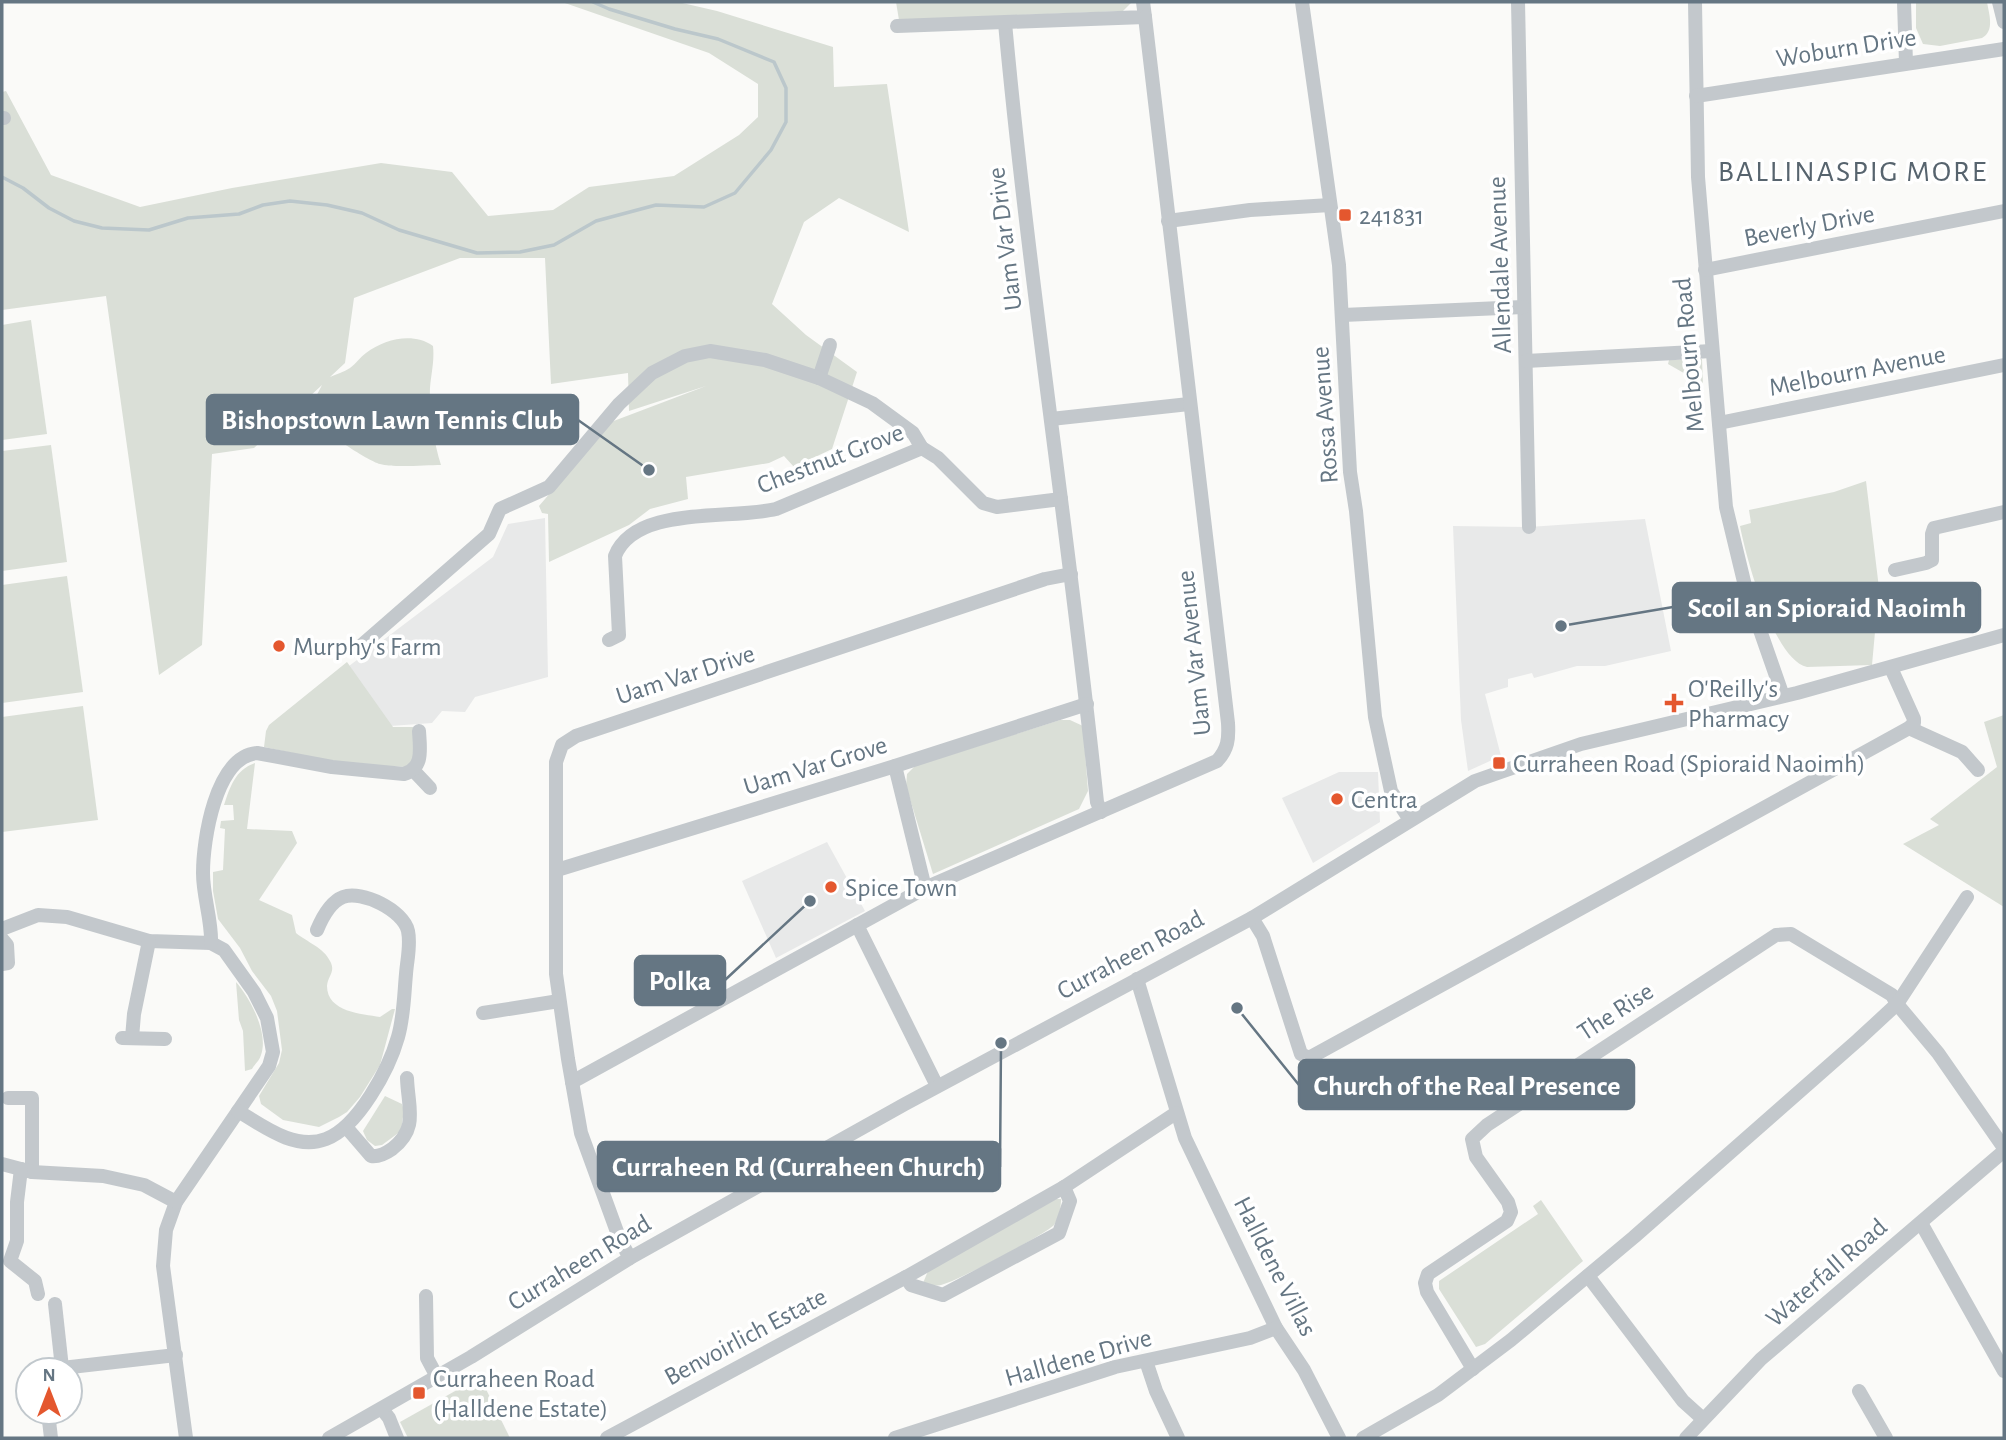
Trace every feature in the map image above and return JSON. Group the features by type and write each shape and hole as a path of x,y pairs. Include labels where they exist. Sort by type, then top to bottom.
{"street":[{"name":"Uam Var Avenue","path":"572,1082 925,888 1217,761 1226,751 1229,738 1143,2"},
{"name":"Rossa Avenue","path":"1302,2 1331,205 1343,315 1350,472 1375,717 1390,787 1410,820"},
{"name":"Allendale Avenue","path":"1518,2 1529,527"},
{"name":"Melbourn Road","path":"1695,2 1698,177 1729,523 1746,590 1783,696"},
{"path":"1904,2 1906,63"},
{"path":"1999,2 2004,22"},
{"path":"897,26 1145,17"},
{"name":"Uam Var Drive","path":"1005,23 1097,802 1101,812"},
{"name":"Woburn Drive","path":"1696,96 2004,48"},
{"path":"1168,221 1238,211 1331,205"},
{"name":"Beverly Drive","path":"1705,271 2004,211"},
{"path":"1343,315 1523,307"},
{"path":"819,379 830,345"},
{"path":"355,652 489,534 500,509 550,487 619,404 652,373 685,356 710,351 765,360 819,379 872,403 913,433 922,448"},
{"path":"1526,361 1713,351"},
{"name":"Melbourn Avenue","path":"1719,423 2004,365"},
{"path":"1051,419 1189,404"},
{"name":"Chestnut Grove","path":"610,640 619,635 615,556 619,547 643,527 659,521 759,513 776,509 922,448 938,458 983,503 997,507 1061,499"},
{"path":"1895,570 1932,560 1934,528 2004,512"},
{"name":"Uam Var Drive","path":"630,1258 620,1240 581,1133 559,1002 556,974 556,762 562,745 576,736 1045,579 1071,574"},
{"name":"Curraheen Road","path":"329,1438 471,1357 630,1258 937,1086 1252,918 1475,781 1581,744 1783,696 2004,635"},
{"path":"1252,918 1263,936 1301,1054 1309,1058 1909,728 1914,719 1891,668"},
{"name":"Uam Var Grove","path":"557,870 1087,704"},
{"path":"1909,728 1962,752 1978,770"},
{"path":"211,943 203,874 205,839 210,814 220,789 237,762 246,755 257,753 370,772 404,774 413,770 420,758 419,732"},
{"path":"895,766 925,888"},
{"path":"413,770 430,788"},
{"path":"238,1111 278,1135 301,1142 325,1140 346,1127 365,1104 386,1066 398,1038 403,1006 409,941 405,922 391,907 349,896 336,901 317,930"},
{"path":"1363,1438 1430,1401 1474,1369 1588,1276 1897,1004 1967,897"},
{"path":"2,929 38,915 67,917 149,941 211,943 224,950 254,992 267,1018 273,1052 269,1066 176,1202 166,1230 163,1266 186,1438"},
{"path":"856,925 937,1086"},
{"name":"The Rise","path":"1474,1369 1427,1292 1425,1283 1428,1275 1507,1221 1511,1212 1508,1202 1476,1157 1472,1139 1487,1125 1776,935 1791,934 1892,995 1938,1053 2004,1149"},
{"path":"2,939 7,945 8,963 2,964"},
{"path":"149,941 127,1038 166,1039"},
{"name":"Halldene Villas","path":"1137,979 1185,1138 1276,1328 1304,1370 1339,1438"},
{"path":"483,1013 559,1002"},
{"path":"346,1127 371,1156 377,1157 394,1148 407,1134 410,1125 407,1078"},
{"path":"8,1098 32,1098 27,1170 17,1202 17,1241 10,1261 35,1281 38,1294"},
{"name":"Benvoirlich Estate","path":"607,1438 906,1277 1064,1187 1176,1113"},
{"name":"Waterfall Road","path":"1686,1438 1762,1359 2004,1149"},
{"path":"2,1164 27,1170 103,1177 145,1185 176,1202"},
{"path":"906,1277 911,1285 943,1295 1059,1233 1070,1201 1064,1187"},
{"path":"1921,1223 2004,1371"},
{"path":"1588,1276 1683,1401 1703,1419"},
{"path":"426,1296 427,1358 436,1375"},
{"path":"55,1304 61,1356"},
{"name":"Halldene Drive","path":"895,1438 1115,1367 1250,1338 1276,1328"},
{"path":"84,1366 176,1354"},
{"path":"1146,1362 1178,1438"},
{"path":"1859,1391 1886,1438"},
{"path":"382,1409 397,1438"}],"shaded area":[{"path":"562,2 678,2 717,11 833,47 834,87 887,84 909,232 839,198 804,222 772,304 806,335 857,372 832,449 794,467 784,456 769,463 686,477 688,499 650,509 629,525 549,562 548,514 542,513 539,506 611,422 706,386 629,411 628,373 551,384 545,258 460,258 354,298 345,363 330,377 348,369 366,353 390,341 417,339 433,346 430,406 441,465 380,464 344,443 323,428 313,416 313,404 322,385 254,448 212,454 202,645 159,675 106,296 2,310 2,92 6,91 51,175 140,207 232,188 381,163 452,172 488,216 553,210 589,187 674,176 739,135 758,117 758,84 709,53"},
{"path":"896,2 1132,2 1123,11 899,20"},
{"path":"1916,2 1987,2 1989,31 1982,38 1940,46 1923,44 1916,28"},
{"path":"31,320 47,434 2,440 2,325"},
{"path":"1702,359 1703,385 1695,388 1689,376 1668,364 1669,360"},
{"path":"51,445 67,562 2,571 2,451"},
{"path":"1866,481 1879,588 1872,665 1807,667 1795,660 1783,647 1773,628 1755,583 1740,526 1751,523 1749,510 1834,492"},
{"path":"545,518 548,677 475,697 465,712 442,711 432,723 390,726 349,666 493,557 508,524"},
{"path":"1645,519 1671,651 1605,666 1577,666 1534,678 1532,673 1508,679 1508,687 1485,694 1501,756 1468,771 1461,720 1453,526 1529,527"},
{"path":"67,576 83,692 2,703 2,585"},
{"path":"347,662 393,727 413,727 416,757 407,767 344,764 264,747 269,725"},
{"path":"83,706 98,820 2,832 2,717"},
{"path":"2004,715 2004,907 1903,844 1939,825 1930,819 1997,767 1984,722"},
{"path":"1060,720 1070,720 1083,726 1088,791 1079,809 933,874 906,786 907,774 915,766"},
{"path":"255,763 247,829 292,831 297,843 259,900 292,915 296,933 327,956 332,965 327,986 329,995 339,1006 355,1013 380,1017 395,1009 380,1065 360,1097 347,1112 319,1127 283,1120 261,1104 259,1096 279,1063 282,1050 277,1011 271,996 218,919 213,891 213,872 223,870 225,829 220,828 221,821 234,820 233,805 224,805 238,775"},
{"path":"1339,772 1378,772 1380,822 1313,863 1282,798"},
{"path":"827,842 865,911 776,958 742,881"},
{"path":"236,982 257,1016 263,1046 252,1069 245,1071 243,1031 239,1020"},
{"path":"385,1096 402,1104 404,1110 401,1131 382,1145 375,1146 367,1140 363,1131"},
{"path":"1056,1199 1061,1199 1059,1212 1054,1225 1048,1230 953,1281 938,1285 923,1283 928,1271"},
{"path":"1541,1200 1583,1261 1485,1344 1476,1347 1439,1289 1439,1281 1538,1214 1533,1206"},
{"path":"480,1377 510,1438 408,1438 400,1422"}],"waterway":[{"path":"2,177 74,221 102,228 149,230 188,218 239,214 263,205 290,201 327,205 362,213 399,230 477,253 520,252 554,245 596,221 656,205 704,207 735,193 771,150 786,122 786,88 774,62 718,39 675,29 593,2"}],"place":[{"name":"241831","path":"1345,215"},
{"name":"Bishopstown Lawn Tennis Club","path":"649,470"},
{"name":"Scoil an Spioraid Naoimh","path":"1561,626"},
{"name":"Murphy's Farm","path":"279,646"},
{"name":"O'Reilly's Pharmacy","path":"1674,703"},
{"name":"Curraheen Road (Spioraid Naoimh)","path":"1499,763"},
{"name":"Centra","path":"1337,799"},
{"name":"Spice Town","path":"831,887"},
{"name":"Polka","path":"810,901"},
{"name":"Church of the Real Presence","path":"1237,1008"},
{"name":"Curraheen Rd (Curraheen Church)","path":"1001,1043"},
{"name":"Curraheen Road (Halldene Estate)","path":"419,1393"}],"district":[{"name":"BALLINASPIG MORE","path":"1853,171"}]}
